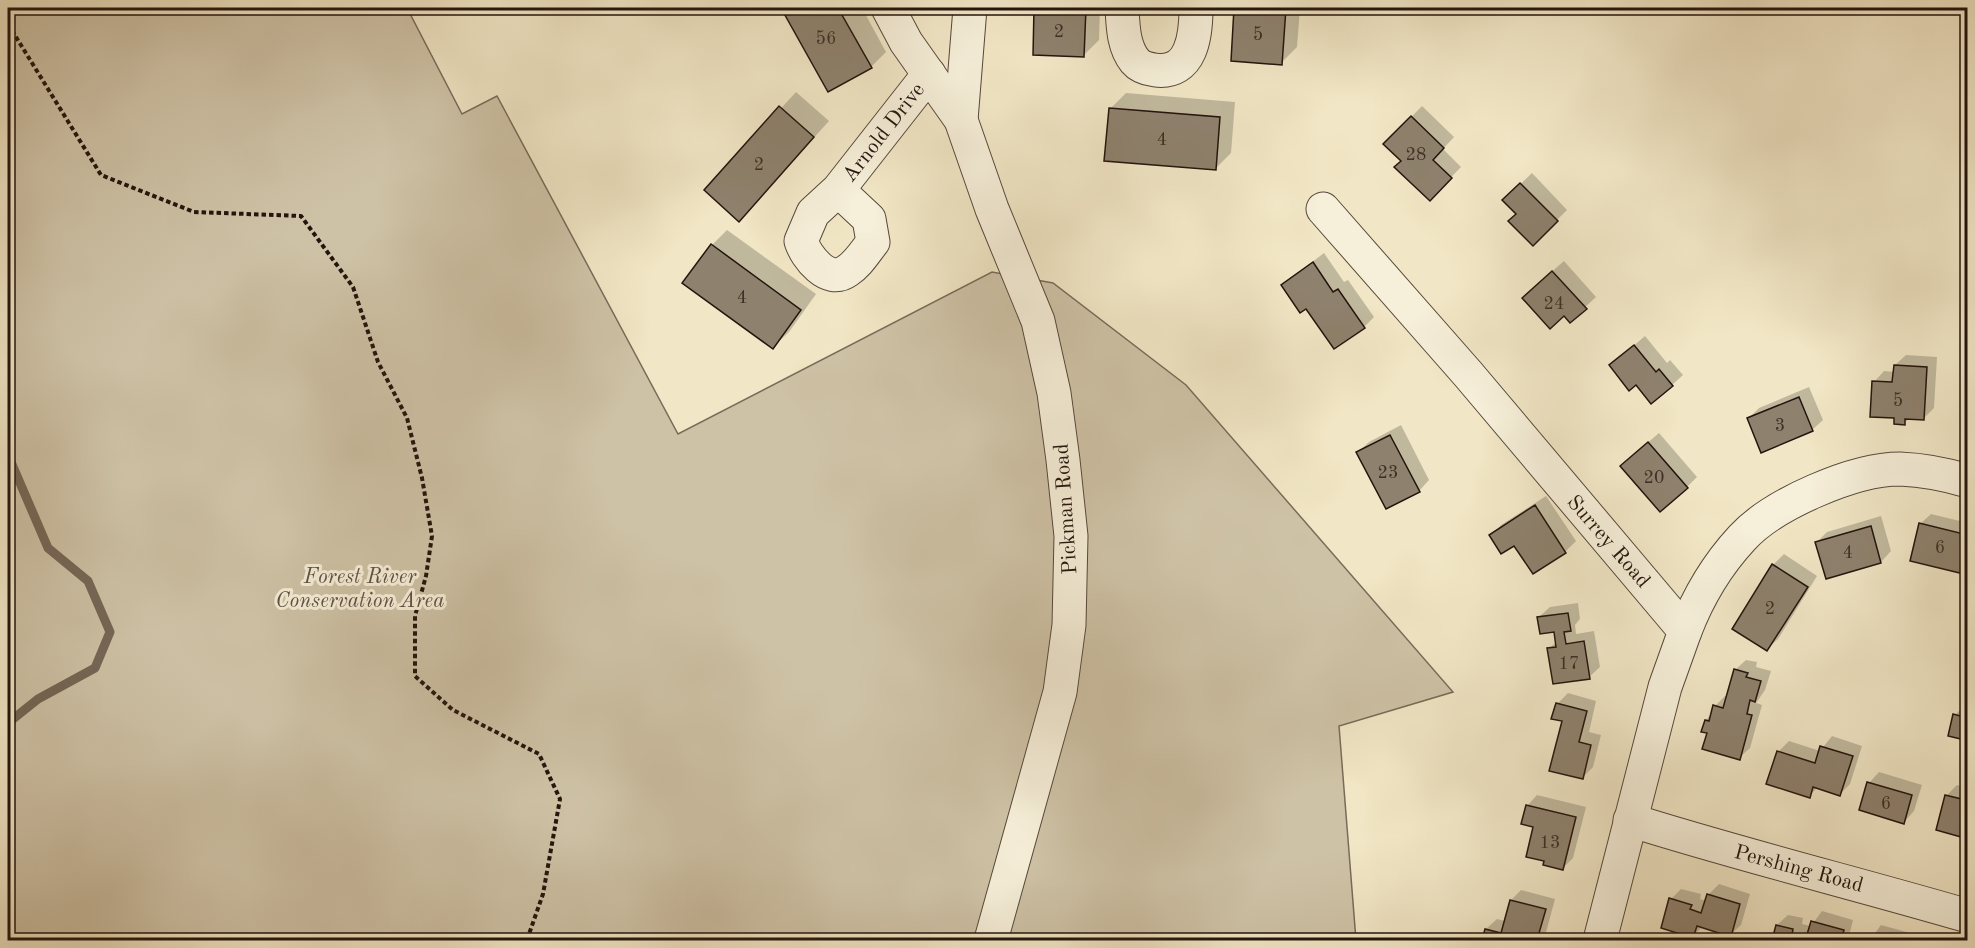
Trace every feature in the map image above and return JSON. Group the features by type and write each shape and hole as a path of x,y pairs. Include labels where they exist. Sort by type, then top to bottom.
{"street":[{"name":"Pickman Road","path":"888,8 906,42 961,120 992,208 1038,321 1054,393 1071,536 1069,626 1060,692 992,940"},
{"name":"Pickman Road","path":"961,120 970,8"},
{"path":"1122,8 1125,41 1135,61 1145,68 1160,70 1172,69 1183,62 1191,51 1196,8"},
{"name":"Arnold Drive","path":"838,189 929,74"},
{"name":"Surrey Road","path":"1323,209 1446,350 1684,631"},
{"path":"1600,940 1665,687 1684,631 1709,579 1743,536 1782,508 1821,488 1897,469 1938,472 1968,481"},
{"name":"Pershing Road","path":"1630,820 1968,916"}],"path":[{"path":"8,24 101,175 194,212 301,216 353,286 378,362 406,418 422,478 432,536 426,576 415,616 415,676 453,710 539,754 560,799 543,894 528,937 524,940"}],"green space":[{"name":"Forest River Conservation Area","path":"8,8 407,8 462,114 497,96 678,434 992,272 1053,283 1186,385 1453,692 1339,726 1356,940 8,940"}],"building":[{"path":"781,8 838,8 872,68 828,92"},
{"path":"1034,8 1086,8 1084,57 1033,55"},
{"path":"1234,8 1286,8 1282,65 1231,61"},
{"path":"779,106 814,137 739,222 704,190"},
{"path":"1109,108 1220,117 1216,170 1104,161"},
{"path":"1411,116 1444,148 1433,160 1452,178 1430,201 1394,167 1401,161 1383,144"},
{"path":"1520,183 1558,221 1533,246 1508,221 1516,214 1502,200"},
{"path":"711,244 801,310 773,349 682,283"},
{"path":"1313,262 1333,292 1338,289 1365,328 1334,349 1306,309 1300,313 1281,285"},
{"path":"1552,271 1587,309 1570,323 1564,316 1550,329 1522,298"},
{"path":"1634,345 1656,372 1659,369 1673,386 1651,404 1636,385 1629,391 1609,365"},
{"path":"1894,365 1927,367 1924,420 1905,419 1905,425 1894,424 1894,418 1870,417 1872,381 1892,382"},
{"path":"1799,397 1813,431 1761,453 1747,418"},
{"path":"1390,435 1420,492 1386,509 1356,452"},
{"path":"1648,442 1688,488 1660,512 1620,466"},
{"path":"1535,505 1566,553 1533,574 1514,546 1501,554 1489,535"},
{"path":"1919,523 1968,535 1968,559 1964,574 1910,561"},
{"path":"1871,526 1881,563 1826,579 1815,542"},
{"path":"1772,564 1808,587 1767,651 1732,629"},
{"path":"1968,603 1968,615 1961,608"},
{"path":"1568,613 1571,631 1564,632 1566,644 1584,641 1590,679 1553,684 1547,648 1556,647 1554,632 1540,634 1537,617"},
{"path":"1734,669 1748,673 1746,677 1761,681 1755,702 1750,700 1747,714 1752,715 1740,760 1702,749 1707,733 1701,732 1705,720 1709,721 1713,705 1723,708"},
{"path":"1556,703 1587,711 1579,742 1591,745 1583,779 1549,771 1562,721 1551,719"},
{"path":"1953,714 1968,718 1965,740 1948,736"},
{"path":"1820,746 1853,756 1840,796 1813,787 1810,798 1766,784 1777,751 1815,763"},
{"path":"1867,782 1912,795 1904,824 1859,810"},
{"path":"1945,795 1966,800 1968,795 1968,839 1936,830"},
{"path":"1526,805 1576,817 1563,870 1543,865 1544,861 1526,857 1533,827 1521,824"},
{"path":"1707,894 1740,904 1731,937 1697,926 1693,938 1661,928 1669,898 1692,905 1690,909 1701,913"},
{"path":"1510,900 1546,909 1537,940 1482,940 1485,929 1501,933"},
{"path":"1811,921 1844,930 1841,940 1772,940 1776,925 1793,929 1792,935 1806,938"},
{"path":"1870,935 1889,940 1868,940"}],"waterway":[{"path":"8,455 48,548 88,581 110,632 95,668 38,699 8,723"}]}
